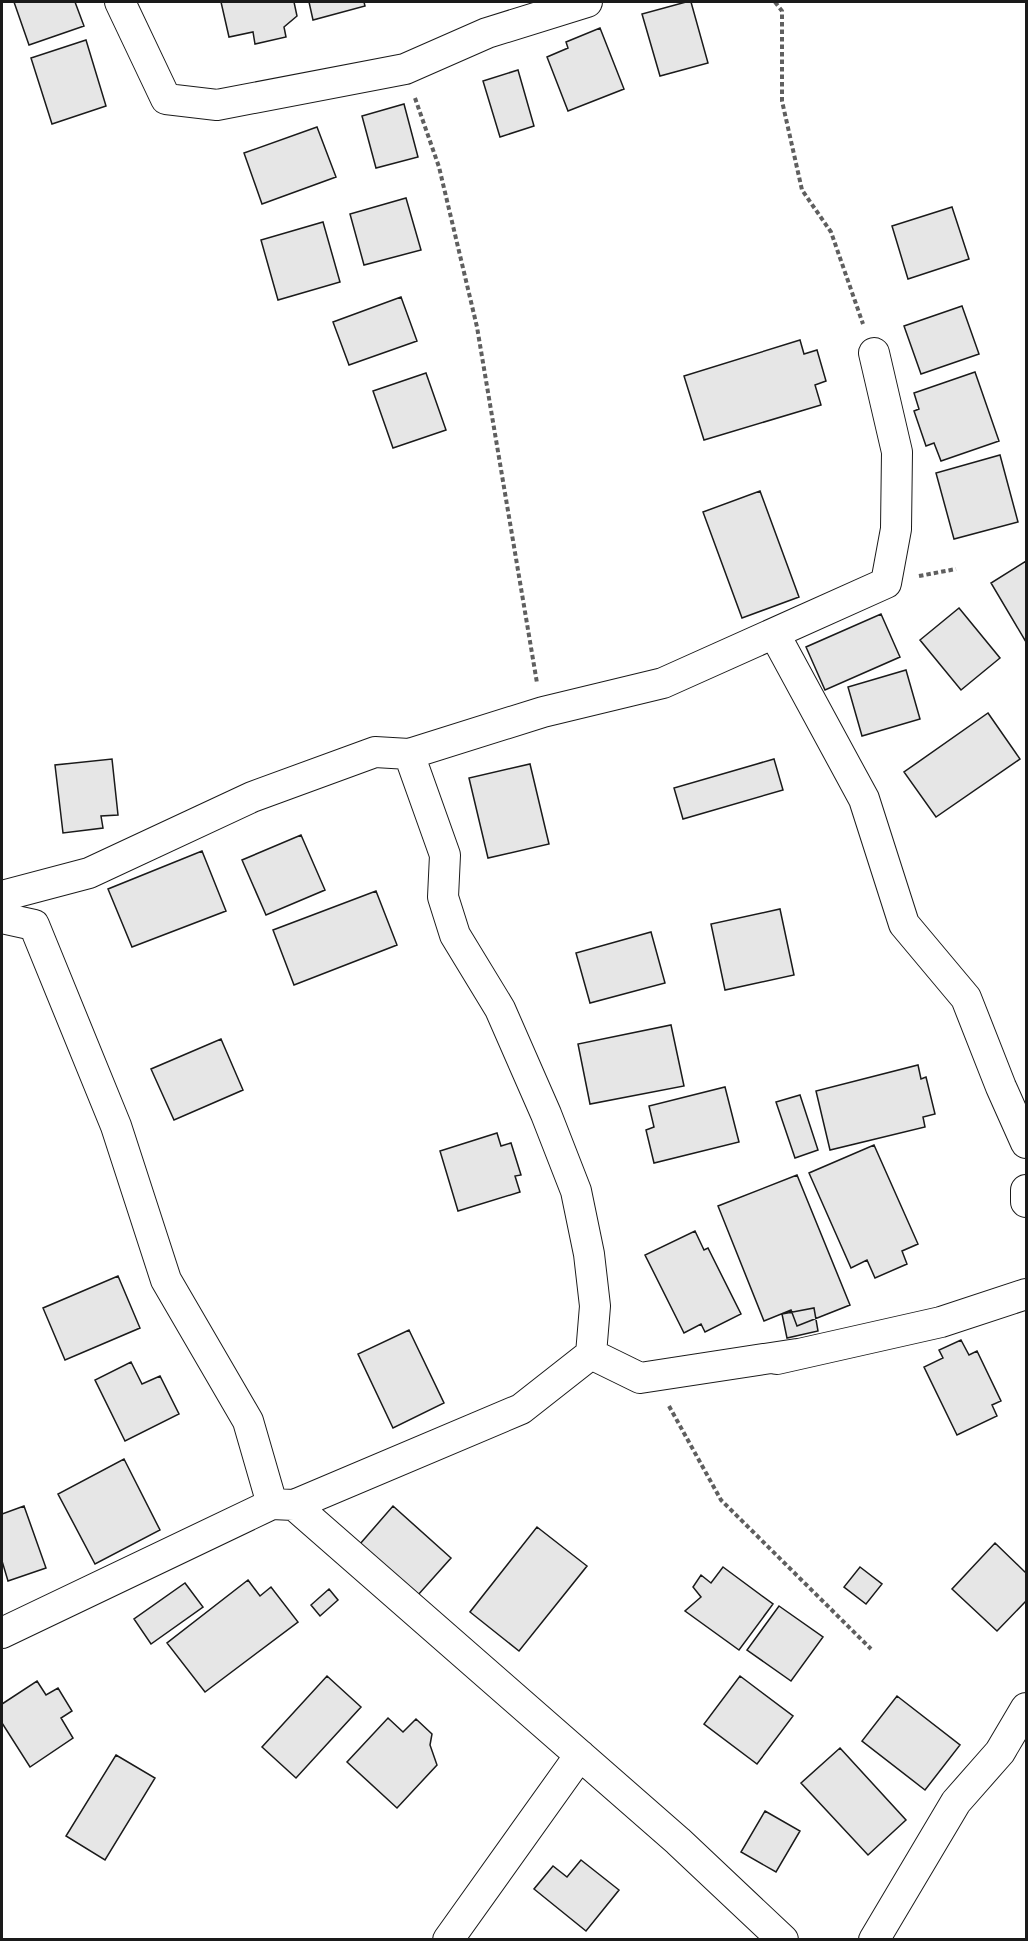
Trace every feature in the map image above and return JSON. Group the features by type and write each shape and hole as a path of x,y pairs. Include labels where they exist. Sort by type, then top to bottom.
{"street":[{"path":"120,2 166,99 217,105 405,69 487,33 587,2"},
{"path":"2,896 89,873 252,797 375,752 409,754 543,712 663,683 886,583 896,528 897,452 869,341"},
{"path":"774,635 864,799 904,924 966,998 1026,1143"},
{"path":"2,1633 283,1504 521,1409 591,1354 595,1306 589,1254 576,1191 546,1114 500,1009 455,935 443,897 445,855 409,754"},
{"path":"2,918 34,925 116,1126 165,1280 248,1421 283,1504 580,1755 678,1841 783,1940"},
{"path":"1026,1190 1026,1202"},
{"path":"765,1362 941,1322 1026,1294"},
{"path":"591,1354 640,1378 797,1354"},
{"path":"874,1940 956,1802 1000,1752 1026,1708"},
{"path":"448,1940 580,1755"}],"path":[{"path":"775,2 782,11 782,101 802,190 831,232 869,341"},
{"path":"405,69 439,167 477,327 543,712"},
{"path":"653,1376 722,1500 871,1649"}],"building":[{"path":"14,2 75,2 84,26 29,45"},
{"path":"221,2 294,2 297,16 284,27 286,37 255,44 253,32 229,37"},
{"path":"309,2 364,2 365,6 313,20"},
{"path":"691,2 708,63 660,76 642,14"},
{"path":"600,28 624,89 568,111 547,57 568,48 566,42"},
{"path":"86,40 106,106 52,124 31,58"},
{"path":"518,70 534,126 500,137 483,81"},
{"path":"404,104 418,157 376,168 362,116"},
{"path":"317,127 336,177 262,204 244,153"},
{"path":"406,198 421,250 364,265 350,214"},
{"path":"952,207 969,259 908,279 892,226"},
{"path":"323,222 340,282 278,300 261,240"},
{"path":"401,297 417,341 349,365 333,322"},
{"path":"962,306 979,354 921,374 904,326"},
{"path":"800,340 804,354 817,350 826,381 815,385 821,405 704,440 684,376"},
{"path":"975,372 999,441 941,461 934,443 926,446 914,411 919,409 914,393"},
{"path":"426,373 446,430 393,448 373,391"},
{"path":"1000,455 1018,522 954,539 936,473"},
{"path":"760,491 799,597 742,618 703,512"},
{"path":"1026,561 1026,642 991,583"},
{"path":"959,608 1000,658 961,690 920,640"},
{"path":"881,614 900,657 825,690 806,647"},
{"path":"906,670 920,719 862,736 848,687"},
{"path":"988,713 1020,759 936,817 904,772"},
{"path":"112,759 118,815 101,816 103,828 63,833 55,765"},
{"path":"774,759 783,790 683,819 674,788"},
{"path":"530,764 549,844 488,858 469,778"},
{"path":"301,835 325,890 266,915 242,860"},
{"path":"202,851 226,911 132,947 108,889"},
{"path":"376,891 397,945 294,985 273,930"},
{"path":"780,909 794,975 725,990 711,924"},
{"path":"651,932 665,983 590,1003 576,953"},
{"path":"671,1025 684,1086 590,1104 578,1044"},
{"path":"221,1039 243,1090 174,1120 151,1069"},
{"path":"918,1065 921,1079 926,1077 935,1114 923,1117 925,1127 830,1150 816,1091"},
{"path":"725,1087 739,1142 654,1163 646,1130 654,1127 649,1106"},
{"path":"800,1095 818,1150 795,1158 776,1102"},
{"path":"497,1133 501,1146 511,1143 521,1175 515,1176 520,1192 458,1211 440,1151"},
{"path":"874,1145 918,1244 902,1251 907,1264 875,1278 867,1260 851,1268 809,1173"},
{"path":"797,1175 850,1305 797,1326 791,1310 764,1321 718,1206"},
{"path":"695,1231 704,1250 708,1248 741,1314 705,1332 701,1324 684,1333 645,1255"},
{"path":"118,1276 140,1328 65,1360 43,1308"},
{"path":"814,1308 818,1331 787,1338 782,1314"},
{"path":"409,1330 444,1403 393,1428 358,1354"},
{"path":"961,1340 969,1355 977,1351 1001,1401 992,1405 997,1416 957,1435 924,1367 943,1358 939,1350"},
{"path":"131,1362 142,1384 160,1376 179,1414 125,1441 95,1380"},
{"path":"124,1459 160,1530 95,1564 58,1494"},
{"path":"24,1506 46,1568 8,1581 2,1561 2,1514"},
{"path":"393,1506 451,1558 418,1595 360,1544"},
{"path":"537,1527 587,1566 519,1651 470,1612"},
{"path":"995,1543 1026,1573 1026,1601 997,1631 952,1589"},
{"path":"723,1567 773,1604 739,1650 685,1611 701,1597 693,1587 701,1575 711,1583"},
{"path":"860,1567 882,1584 866,1604 844,1587"},
{"path":"248,1580 260,1596 271,1587 298,1622 205,1692 167,1643"},
{"path":"185,1583 203,1607 151,1644 134,1619"},
{"path":"329,1589 338,1600 320,1616 311,1605"},
{"path":"779,1606 823,1637 791,1681 747,1650"},
{"path":"327,1676 361,1707 296,1778 262,1747"},
{"path":"740,1676 793,1716 757,1764 704,1724"},
{"path":"37,1681 46,1695 58,1688 72,1711 61,1718 73,1738 30,1767 2,1723 2,1704"},
{"path":"897,1696 960,1745 925,1790 862,1741"},
{"path":"388,1718 403,1732 416,1719 432,1734 430,1745 437,1765 397,1808 347,1762"},
{"path":"840,1748 906,1820 868,1855 801,1783"},
{"path":"116,1755 155,1778 105,1860 66,1836"},
{"path":"765,1811 800,1831 776,1872 741,1852"},
{"path":"581,1860 619,1890 586,1931 534,1889 553,1866 567,1877"}]}
